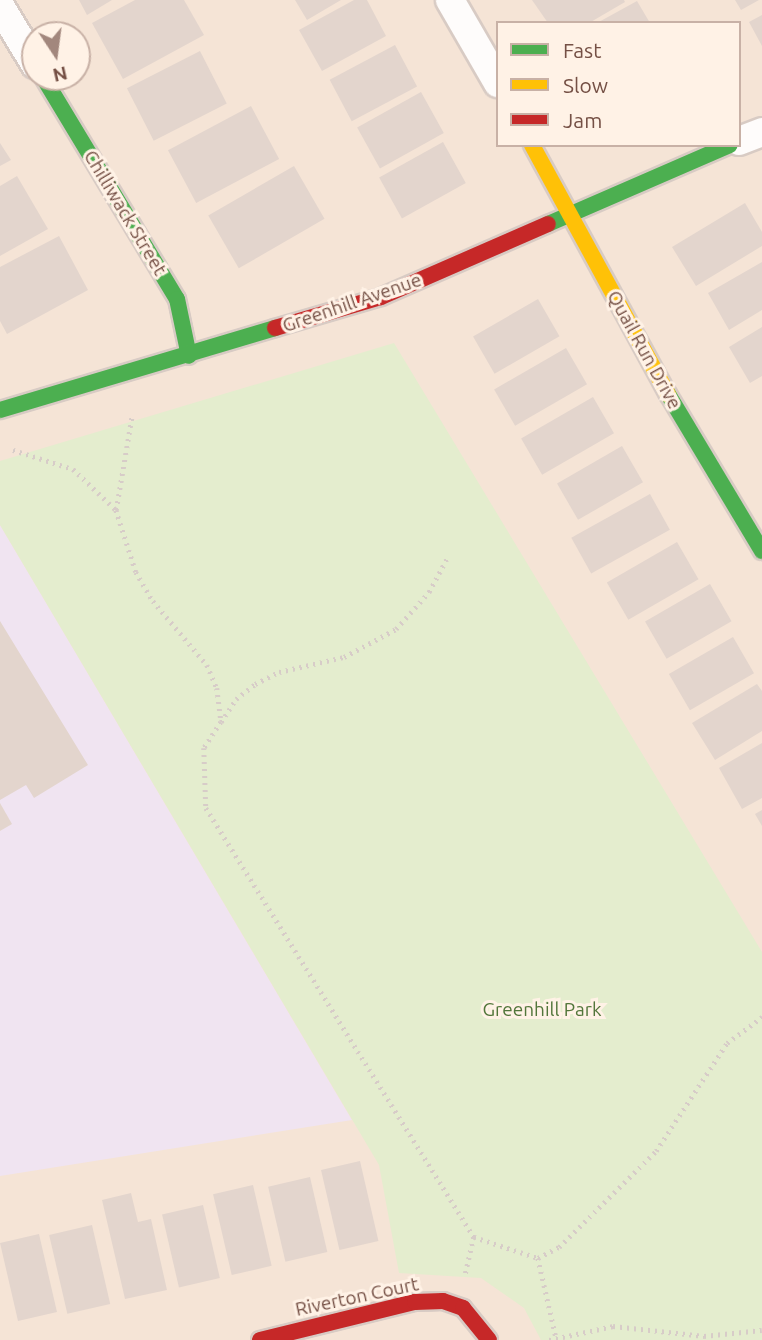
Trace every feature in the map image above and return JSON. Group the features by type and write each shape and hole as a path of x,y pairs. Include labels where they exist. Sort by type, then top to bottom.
{"street":[{"path":"450,0 496,80"},
{"path":"0,6 21,41"},
{"name":"Chilliwack Street","path":"51,91 177,299 189,356"},
{"path":"741,140 762,131"},
{"name":"Quail Run Drive","path":"533,147 677,411 762,551"},
{"name":"Greenhill Avenue","path":"0,410 381,297 725,147"},
{"name":"Riverton Court","path":"260,1340 415,1302 443,1301 463,1308 478,1321 489,1340"}],"path":[{"path":"116,510 132,415"},
{"path":"13,450 74,469 116,510 141,582 207,665 217,688 221,722"},
{"path":"448,558 429,592 396,629 344,657 279,672 255,684 236,699 204,748 206,808 474,1237 538,1258"},
{"path":"538,1258 575,1233 656,1151 727,1043 762,1017"},
{"path":"465,1277 474,1237"},
{"path":"538,1258 556,1337"},
{"path":"550,1340 613,1326 704,1336 762,1330"}],"shaded area":[{"path":"0,0 762,0 762,1340 0,1340"},
{"path":"0,525 352,1120 0,1176"}],"green space":[{"name":"Greenhill Park","path":"394,343 762,952 762,1340 541,1340 524,1308 481,1278 399,1273 379,1165 0,525 0,461"}],"building":[{"path":"79,0 112,0 87,15"},
{"path":"135,0 184,0 204,35 123,79 92,23"},
{"path":"295,0 341,0 307,20"},
{"path":"354,0 367,0 386,36 322,71 299,30"},
{"path":"532,0 625,2 592,21 547,21"},
{"path":"735,0 759,0 741,10"},
{"path":"637,1 649,21 601,21"},
{"path":"762,15 762,46 749,22"},
{"path":"395,45 417,86 352,121 330,80"},
{"path":"200,51 227,104 154,141 127,88"},
{"path":"421,92 444,133 380,168 357,127"},
{"path":"251,106 279,159 196,203 168,150"},
{"path":"443,142 466,183 402,218 379,177"},
{"path":"0,143 11,160 0,166"},
{"path":"294,166 324,219 239,268 208,216"},
{"path":"17,176 48,229 0,256 0,186"},
{"path":"745,203 762,232 762,246 696,286 672,247"},
{"path":"59,236 88,290 7,334 0,321 0,267"},
{"path":"762,262 762,310 729,330 708,293"},
{"path":"538,299 560,336 495,374 473,336"},
{"path":"762,327 762,376 750,383 729,347"},
{"path":"566,348 587,384 515,426 494,390"},
{"path":"593,397 614,433 542,475 521,439"},
{"path":"622,446 643,482 578,520 557,484"},
{"path":"650,494 670,530 591,573 571,538"},
{"path":"677,542 698,579 628,620 607,582"},
{"path":"710,584 732,621 667,659 645,622"},
{"path":"0,621 88,765 34,798 26,785 0,800"},
{"path":"733,637 754,673 690,710 669,674"},
{"path":"757,684 762,691 762,731 715,760 692,723"},
{"path":"762,743 762,798 742,809 719,768"},
{"path":"0,803 12,824 0,831"},
{"path":"762,810 762,826 755,814"},
{"path":"360,1161 378,1241 339,1250 321,1170"},
{"path":"310,1177 327,1252 285,1262 268,1187"},
{"path":"253,1185 272,1266 232,1275 213,1194"},
{"path":"131,1193 138,1222 151,1219 167,1290 125,1299 102,1200"},
{"path":"203,1205 220,1278 179,1288 162,1214"},
{"path":"92,1225 110,1304 67,1314 49,1235"},
{"path":"39,1234 57,1312 18,1321 0,1243"}],"traffic: fast":[{"path":"51,91 177,299 189,356"},
{"path":"548,224 725,147"},
{"path":"0,410 275,328"},
{"path":"668,394 762,551"}],"traffic: slow":[{"path":"533,147 668,394"}],"traffic: jam":[{"path":"275,328 381,297 548,224"},
{"path":"260,1340 415,1302 443,1301 463,1308 489,1340"}]}
